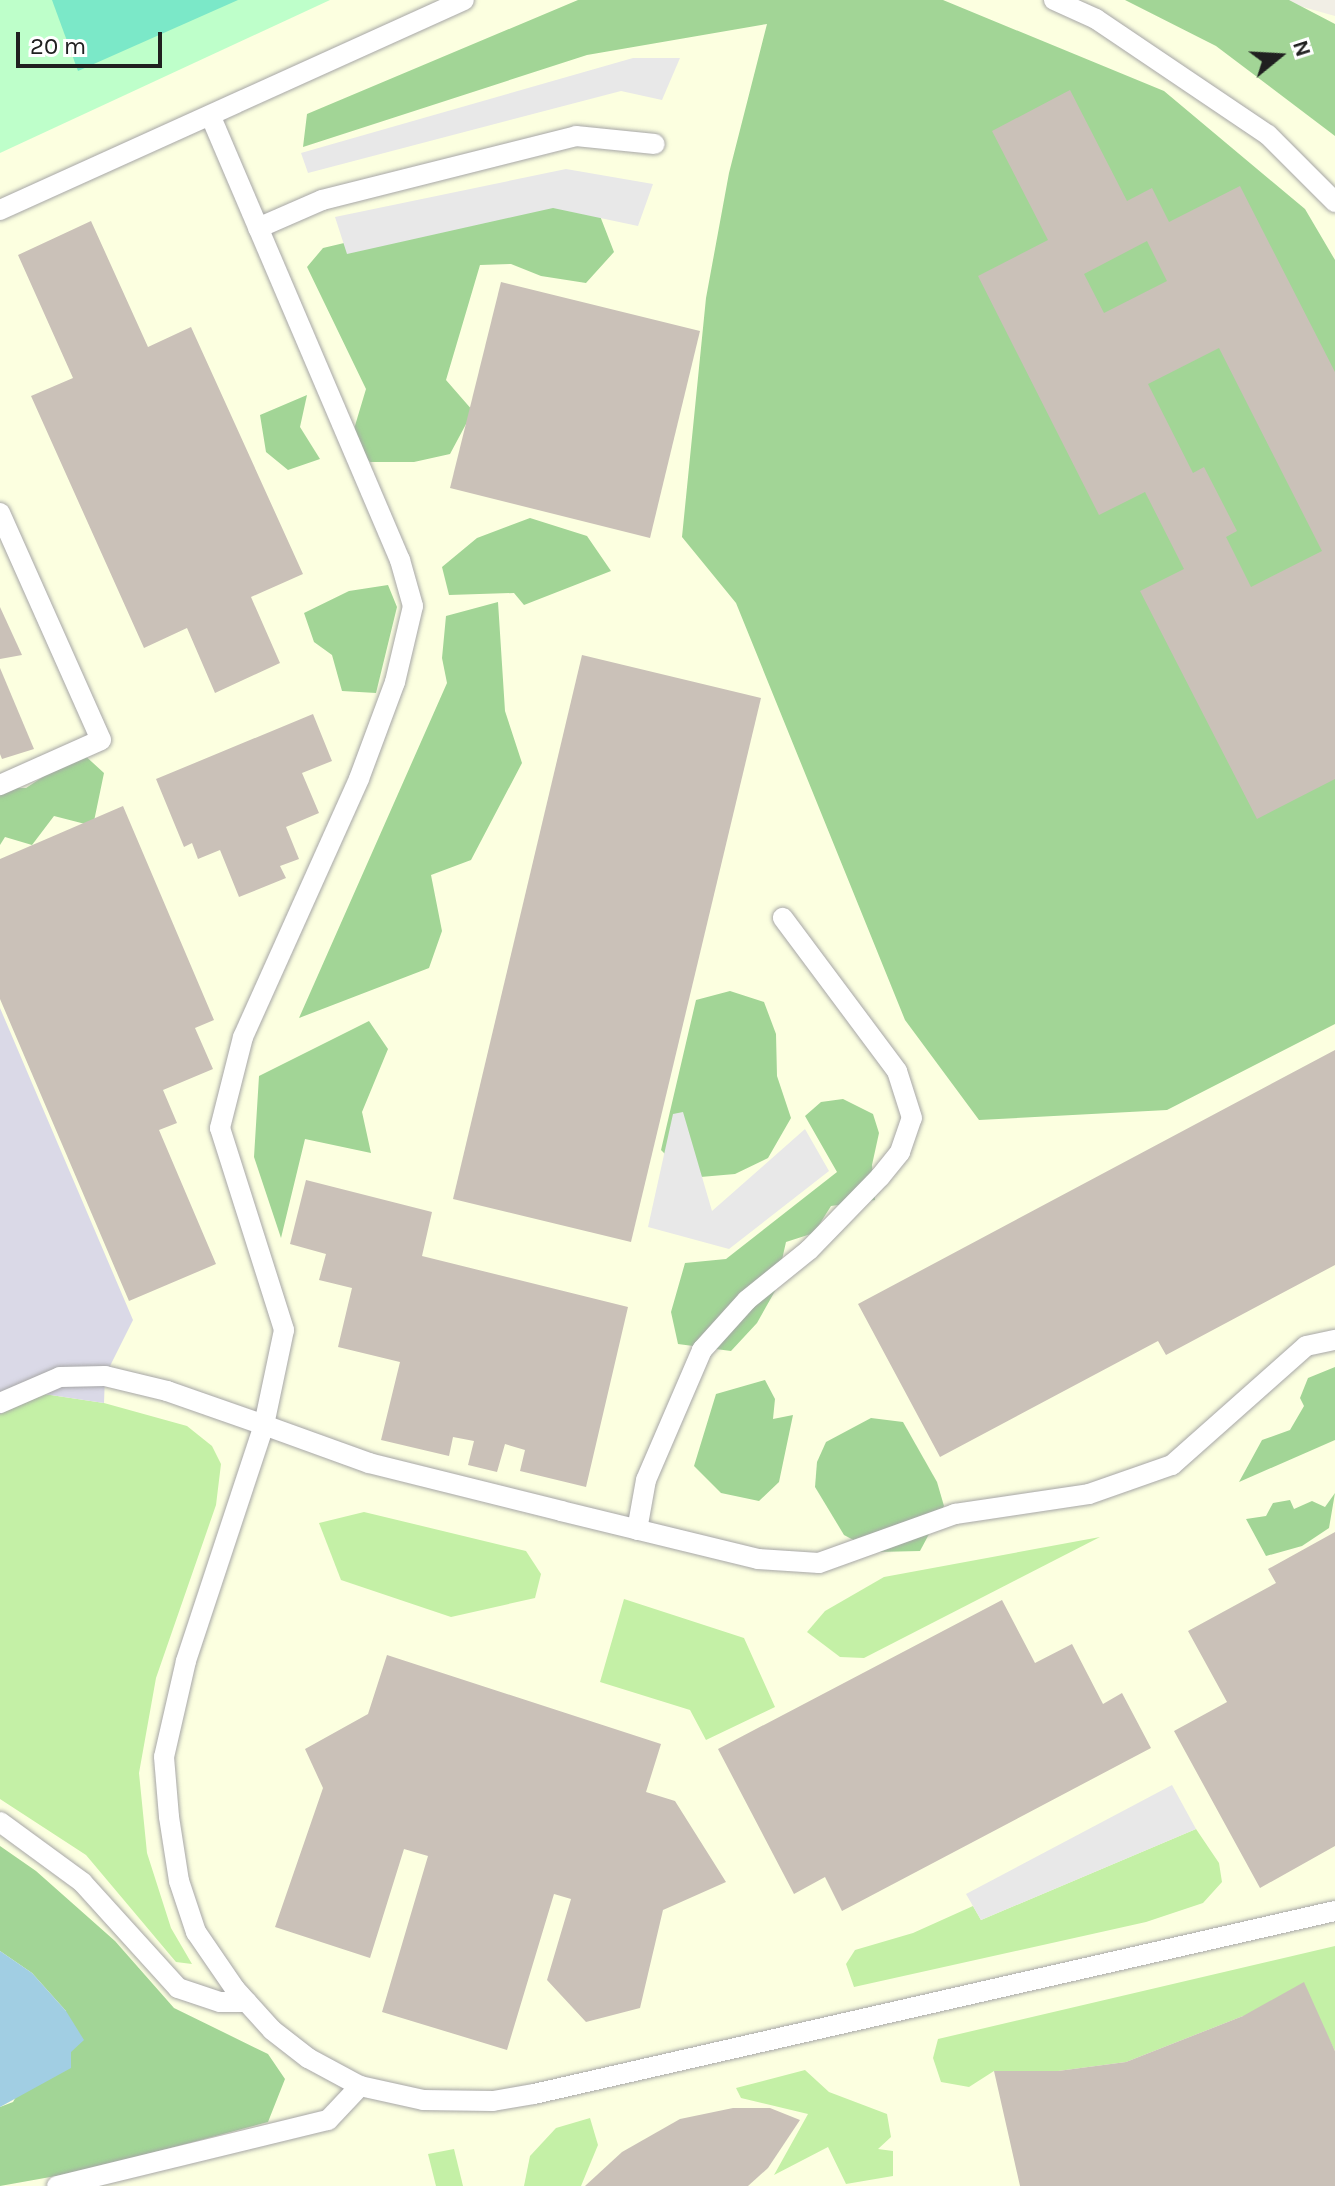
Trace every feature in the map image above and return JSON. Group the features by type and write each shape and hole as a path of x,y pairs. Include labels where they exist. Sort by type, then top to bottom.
{"lane":[{"path":"0,210 464,0"},
{"path":"1054,0 1096,19 1268,135 1335,202"},
{"path":"211,117 400,560 413,606 395,682 359,779 243,1037 220,1128 284,1330 264,1425 186,1661 164,1757 175,1856 192,1919 247,2002 308,2058 360,2086 423,2100 493,2101 1335,1911"},
{"path":"258,228 322,200 576,136 655,144"},
{"path":"0,513 101,740 0,785"},
{"path":"637,1530 646,1480 702,1350 747,1300 809,1250 880,1177 900,1152 912,1118 897,1071 783,918"},
{"path":"0,1403 60,1377 105,1376 167,1391 369,1463 758,1559 819,1563 955,1514 1089,1494 1172,1465 1306,1346 1335,1340"},
{"path":"0,1822 82,1882 178,1988 220,2002 247,2002"},
{"path":"57,2186 328,2120 360,2086"}],"shaded area":[{"path":"0,0 1278,0 1335,16 1335,2186 0,2186"},
{"path":"633,58 680,58 662,100 621,91 308,173 301,153"},
{"path":"566,169 653,184 638,226 553,208 347,254 335,217"},
{"path":"0,1008 133,1320 105,1376 104,1403 44,1394 0,1414"},
{"path":"683,1112 712,1211 805,1129 829,1171 729,1249 648,1227 673,1114"},
{"path":"1172,1785 1196,1829 981,1920 966,1894"}],"green space":[{"path":"0,0 330,0 0,153"},
{"path":"52,0 238,0 78,71"},
{"path":"578,0 943,0 1164,91 1305,209 1335,260 1335,1024 1167,1110 979,1120 905,1020 736,603 682,537 706,298 729,173 767,24 587,55 303,147 307,114"},
{"path":"1125,0 1289,0 1335,24 1335,136 1216,46"},
{"path":"522,201 595,203 614,252 586,283 541,276 511,264 480,265 446,380 473,411 450,454 414,462 370,462 351,439 366,389 307,267 323,248"},
{"path":"307,395 300,427 320,459 288,470 266,452 260,415"},
{"path":"530,518 587,536 611,571 524,605 514,593 449,595 442,567 477,538"},
{"path":"388,585 397,607 376,693 342,691 332,655 314,642 304,613 349,591"},
{"path":"498,602 505,711 522,763 471,860 431,875 442,931 429,968 299,1018 447,683 442,658 446,616"},
{"path":"81,752 104,773 93,826 54,816 32,845 5,837 0,845 0,788 26,788"},
{"path":"730,991 764,1002 776,1034 777,1076 791,1118 768,1158 735,1174 689,1178 661,1150 696,1000"},
{"path":"369,1021 388,1049 362,1112 371,1153 305,1139 281,1238 254,1157 259,1076"},
{"path":"843,1099 873,1114 879,1133 872,1165 875,1200 831,1206 814,1233 786,1242 775,1291 757,1323 731,1351 678,1344 671,1312 685,1263 726,1259 837,1172 805,1116 821,1102"},
{"path":"1335,1367 1335,1440 1239,1482 1262,1440 1290,1430 1304,1406 1300,1398 1308,1378"},
{"path":"765,1380 775,1399 773,1419 793,1415 779,1482 759,1501 721,1493 694,1466 716,1394"},
{"path":"44,1394 104,1403 187,1426 212,1446 221,1464 216,1505 156,1678 139,1773 147,1853 171,1928 192,1964 176,1962 86,1855 0,1799 0,1414"},
{"path":"871,1418 903,1422 937,1482 944,1506 920,1551 876,1552 844,1535 815,1487 817,1462 826,1442"},
{"path":"1335,1493 1329,1528 1302,1546 1266,1556 1246,1519 1266,1516 1273,1503 1290,1500 1294,1509 1312,1501 1325,1507"},
{"path":"364,1512 526,1551 541,1574 535,1598 451,1617 341,1580 319,1523"},
{"path":"1100,1537 864,1658 840,1657 807,1632 825,1611 884,1577"},
{"path":"624,1599 744,1638 775,1707 706,1740 690,1710 600,1682"},
{"path":"1196,1829 1219,1863 1222,1882 1203,1903 1146,1922 854,1987 846,1964 855,1950 913,1933 973,1906 981,1920"},
{"path":"0,1846 36,1871 115,1941 174,2008 268,2054 285,2079 268,2122 84,2171 0,2186 0,2107 13,2102 66,2011 32,1973 0,1951"},
{"path":"1335,1946 1335,2051 1325,2031 1243,2016 1126,2062 1058,2071 994,2071 969,2087 941,2082 933,2058 938,2039"},
{"path":"805,2070 829,2092 887,2114 891,2137 878,2149 893,2151 893,2176 846,2184 828,2147 774,2175 808,2114 741,2098 736,2088"},
{"path":"590,2118 598,2145 581,2186 524,2186 530,2156 556,2128"},
{"path":"454,2149 463,2186 436,2186 428,2154"}],"water":[{"path":"0,1951 32,1973 66,2011 84,2040 71,2052 71,2068 0,2107"}],"building":[{"path":"1070,90 1127,201 1152,188 1169,222 1240,186 1335,372 1335,779 1257,819 1140,591 1184,569 1145,492 1099,515 978,276 1048,240 992,131","holes":["1147,241 1167,281 1104,313 1084,274","1219,348 1322,551 1251,587 1226,537 1237,531 1204,467 1193,473 1148,384"]},
{"path":"91,221 148,347 191,327 303,574 251,597 280,663 215,693 187,628 144,648 31,396 73,378 18,255"},
{"path":"501,282 700,331 650,538 450,488"},
{"path":"0,607 22,655 0,659"},
{"path":"582,655 761,698 631,1242 453,1199"},
{"path":"0,668 34,749 2,759 0,754"},
{"path":"313,714 332,761 302,773 319,813 286,827 299,859 280,866 286,878 239,897 220,850 198,859 192,843 184,847 156,779"},
{"path":"123,806 214,1020 195,1028 213,1069 163,1090 177,1123 159,1130 216,1264 129,1301 0,999 0,859"},
{"path":"1335,1050 1335,1265 1166,1355 1158,1341 940,1457 858,1304"},
{"path":"306,1180 432,1212 422,1256 628,1307 586,1487 520,1471 525,1450 505,1444 497,1472 468,1465 474,1441 453,1437 449,1456 381,1440 400,1362 338,1347 352,1288 319,1280 326,1254 290,1244"},
{"path":"1335,1532 1335,1846 1260,1888 1174,1731 1227,1702 1188,1631 1276,1583 1268,1569"},
{"path":"1002,1600 1035,1663 1072,1644 1103,1704 1122,1693 1151,1748 842,1911 825,1877 794,1894 718,1749"},
{"path":"387,1655 661,1744 646,1792 675,1801 726,1882 663,1910 640,2008 586,2022 547,1980 571,1899 554,1894 507,2050 382,2012 428,1856 404,1849 370,1958 275,1927 323,1788 305,1749 368,1714"},
{"path":"1304,1982 1335,2051 1335,2186 1020,2186 994,2071 1058,2071 1126,2062 1243,2016"},
{"path":"733,2108 770,2108 800,2120 768,2168 748,2186 585,2186 622,2152 680,2119"}]}
